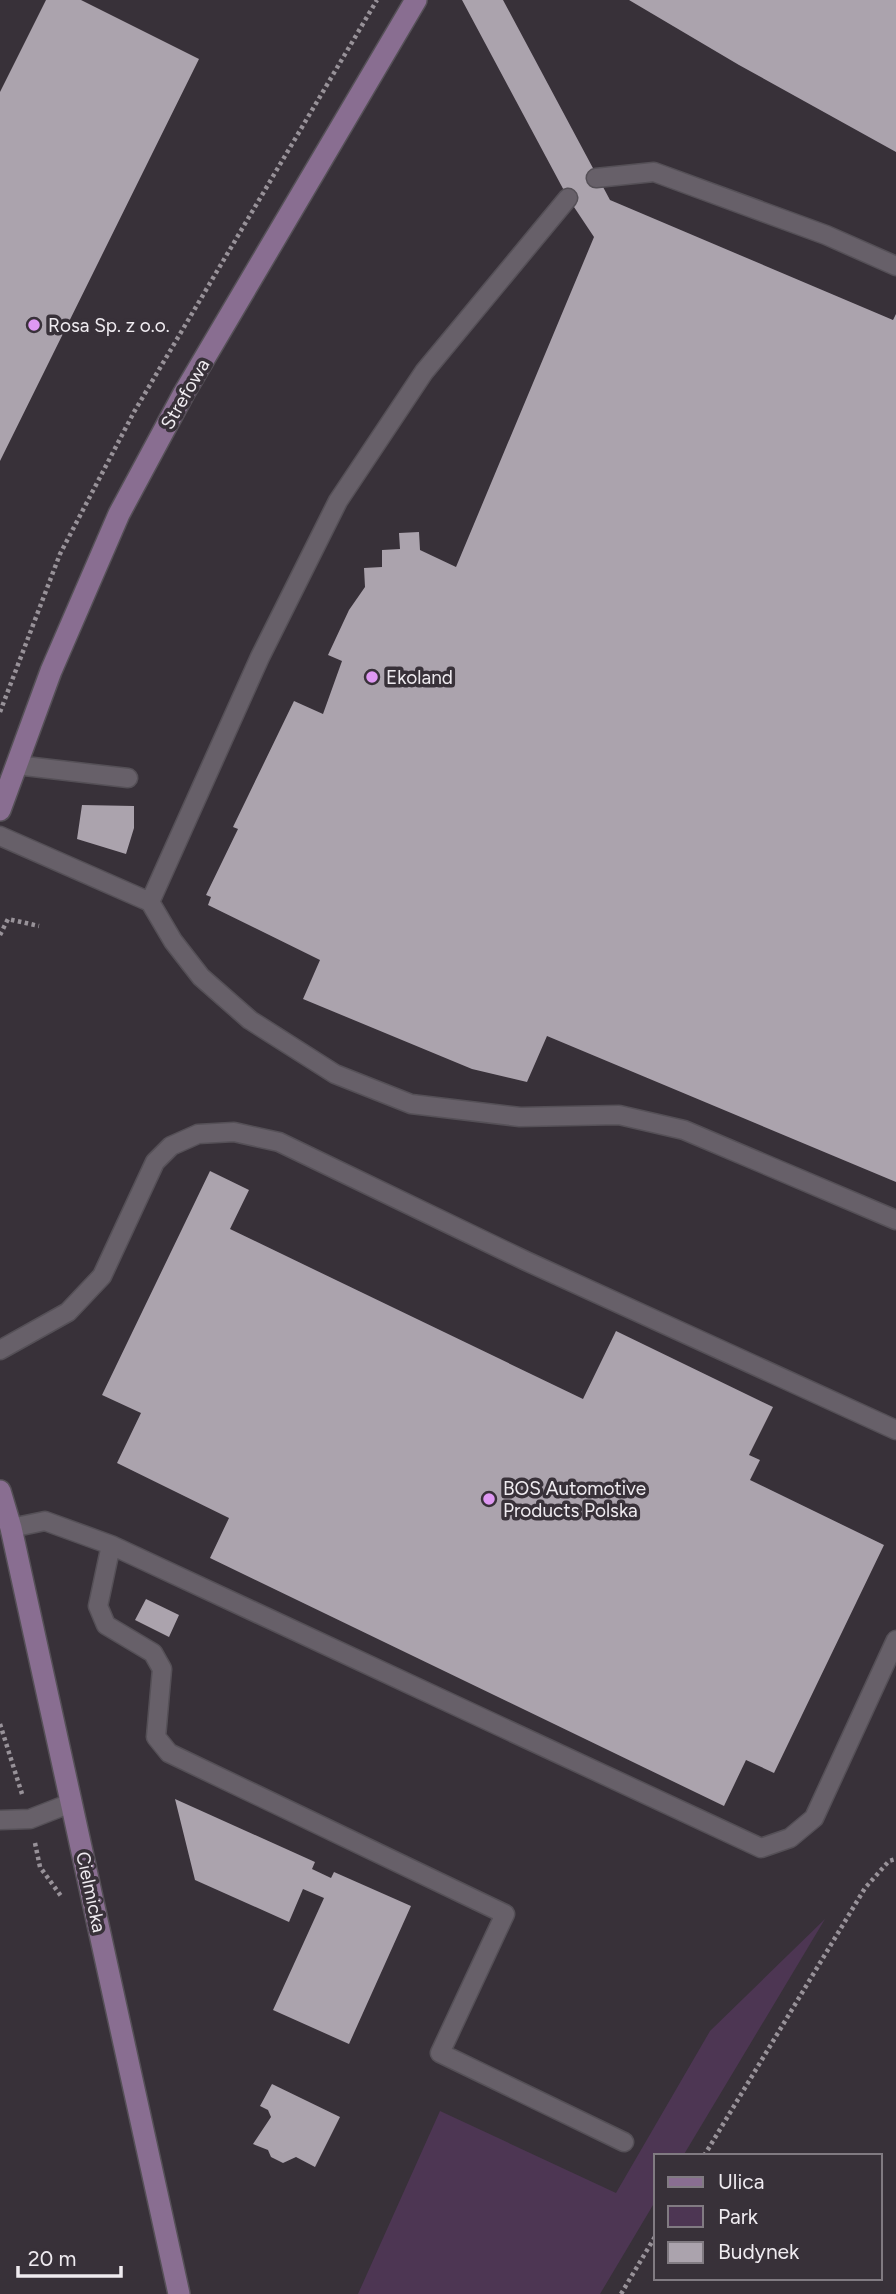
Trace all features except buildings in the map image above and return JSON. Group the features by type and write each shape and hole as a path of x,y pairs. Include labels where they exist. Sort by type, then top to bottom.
{"street":[{"name":"Strefowa","path":"0,810 66,633 119,513 184,393 416,0"},
{"name":"Cielmicka","path":"0,1491 11,1528 179,2294"}],"lane":[{"path":"596,178 654,172 825,234 896,266"},
{"path":"150,902 260,657 338,501 424,372 568,198"},
{"path":"16,765 128,778"},
{"path":"0,836 150,902 173,941 201,977 250,1020 335,1074 411,1104 520,1117 619,1115 684,1130 896,1220"},
{"path":"0,1350 68,1312 102,1276 155,1162 170,1146 198,1134 234,1132 279,1142 526,1261 896,1430"},
{"path":"11,1528 45,1521 111,1545 761,1848 790,1838 814,1818 896,1640"},
{"path":"111,1545 98,1606 106,1626 153,1653 162,1669 156,1737 169,1753 505,1914 440,2053 624,2142"},
{"path":"0,1820 30,1819 71,1803"}],"path":[{"path":"0,935 8,919 39,926"},
{"path":"0,1724 30,1819 40,1867 64,1900"},
{"path":"705,2154 865,1888 889,1861 896,1859"},
{"path":"621,2294 654,2238"}],"green space":[{"path":"825,1919 684,2154 654,2154 654,2203 600,2294 358,2294 440,2111 616,2193 710,2031"}],"place":[{"name":"Rosa Sp. z o.o.","path":"34,325"},
{"name":"Ekoland","path":"372,677"},
{"name":"BOS Automotive Products Polska","path":"489,1499"}]}
